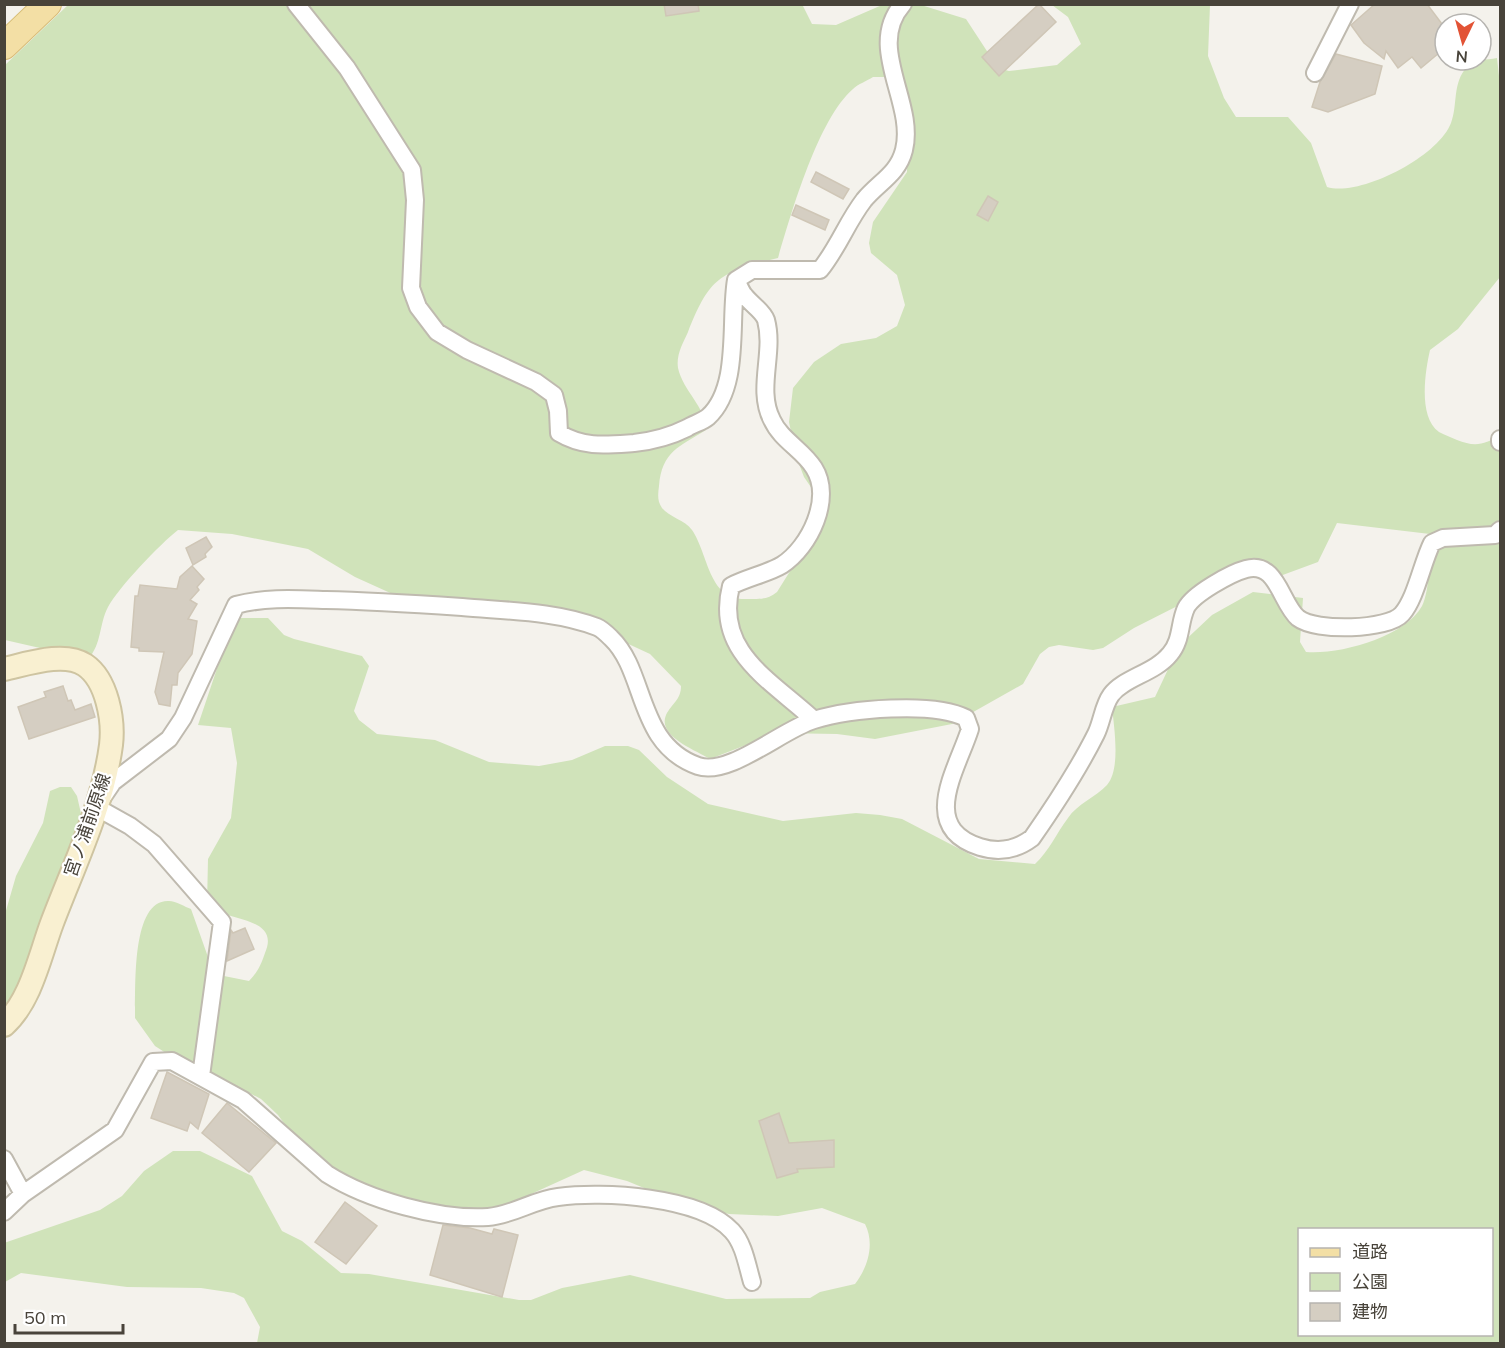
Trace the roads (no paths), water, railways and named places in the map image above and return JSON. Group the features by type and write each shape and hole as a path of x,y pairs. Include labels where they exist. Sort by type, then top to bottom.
{"main road":[{"path":"4,46 48,4"},
{"name":"宮ノ浦前原線","path":"4,669 39,661 67,660 84,664 97,677 106,696 111,742 96,807 27,992 4,1025"}],"street":[{"path":"296,4 347,68 412,170 415,200 411,288 418,308 437,332 467,350 536,382 554,395 558,411 559,433 576,443 609,445 648,442 677,433 708,417 721,397 730,371 736,280"},
{"path":"736,280 752,270 820,270 866,198 894,172 903,152 907,131 887,36 894,14 903,4"},
{"path":"1315,73 1350,4"},
{"path":"736,280 744,295 765,317 768,335 765,399 772,421 805,455 816,471 821,491 820,508 812,529 799,548 782,565 731,586 726,605 728,624 736,645 750,663 814,720"},
{"path":"201,1076 222,922 154,844 130,825 96,807 113,782 169,739 183,718 236,606 252,601 398,602 529,613 600,628 623,654 647,715 663,742 699,766 727,764 814,720 893,708 952,711 966,718 970,729 952,777 945,816 954,832 969,843 1005,850 1021,847 1032,838 1097,732 1111,695 1158,667 1170,654 1179,640 1186,609 1193,597 1247,569 1258,569 1270,575 1288,606 1298,618 1308,623 1324,626 1355,626 1393,622 1404,612 1432,543 1443,538 1495,535 1500,530"},
{"path":"4,1212 23,1194 115,1130 153,1062 172,1061 243,1100 327,1174 342,1184 376,1197 445,1214 485,1217 502,1215 557,1197 600,1196 672,1204 701,1213 732,1231 739,1240 752,1282"},
{"path":"4,1159 23,1194"}]}
